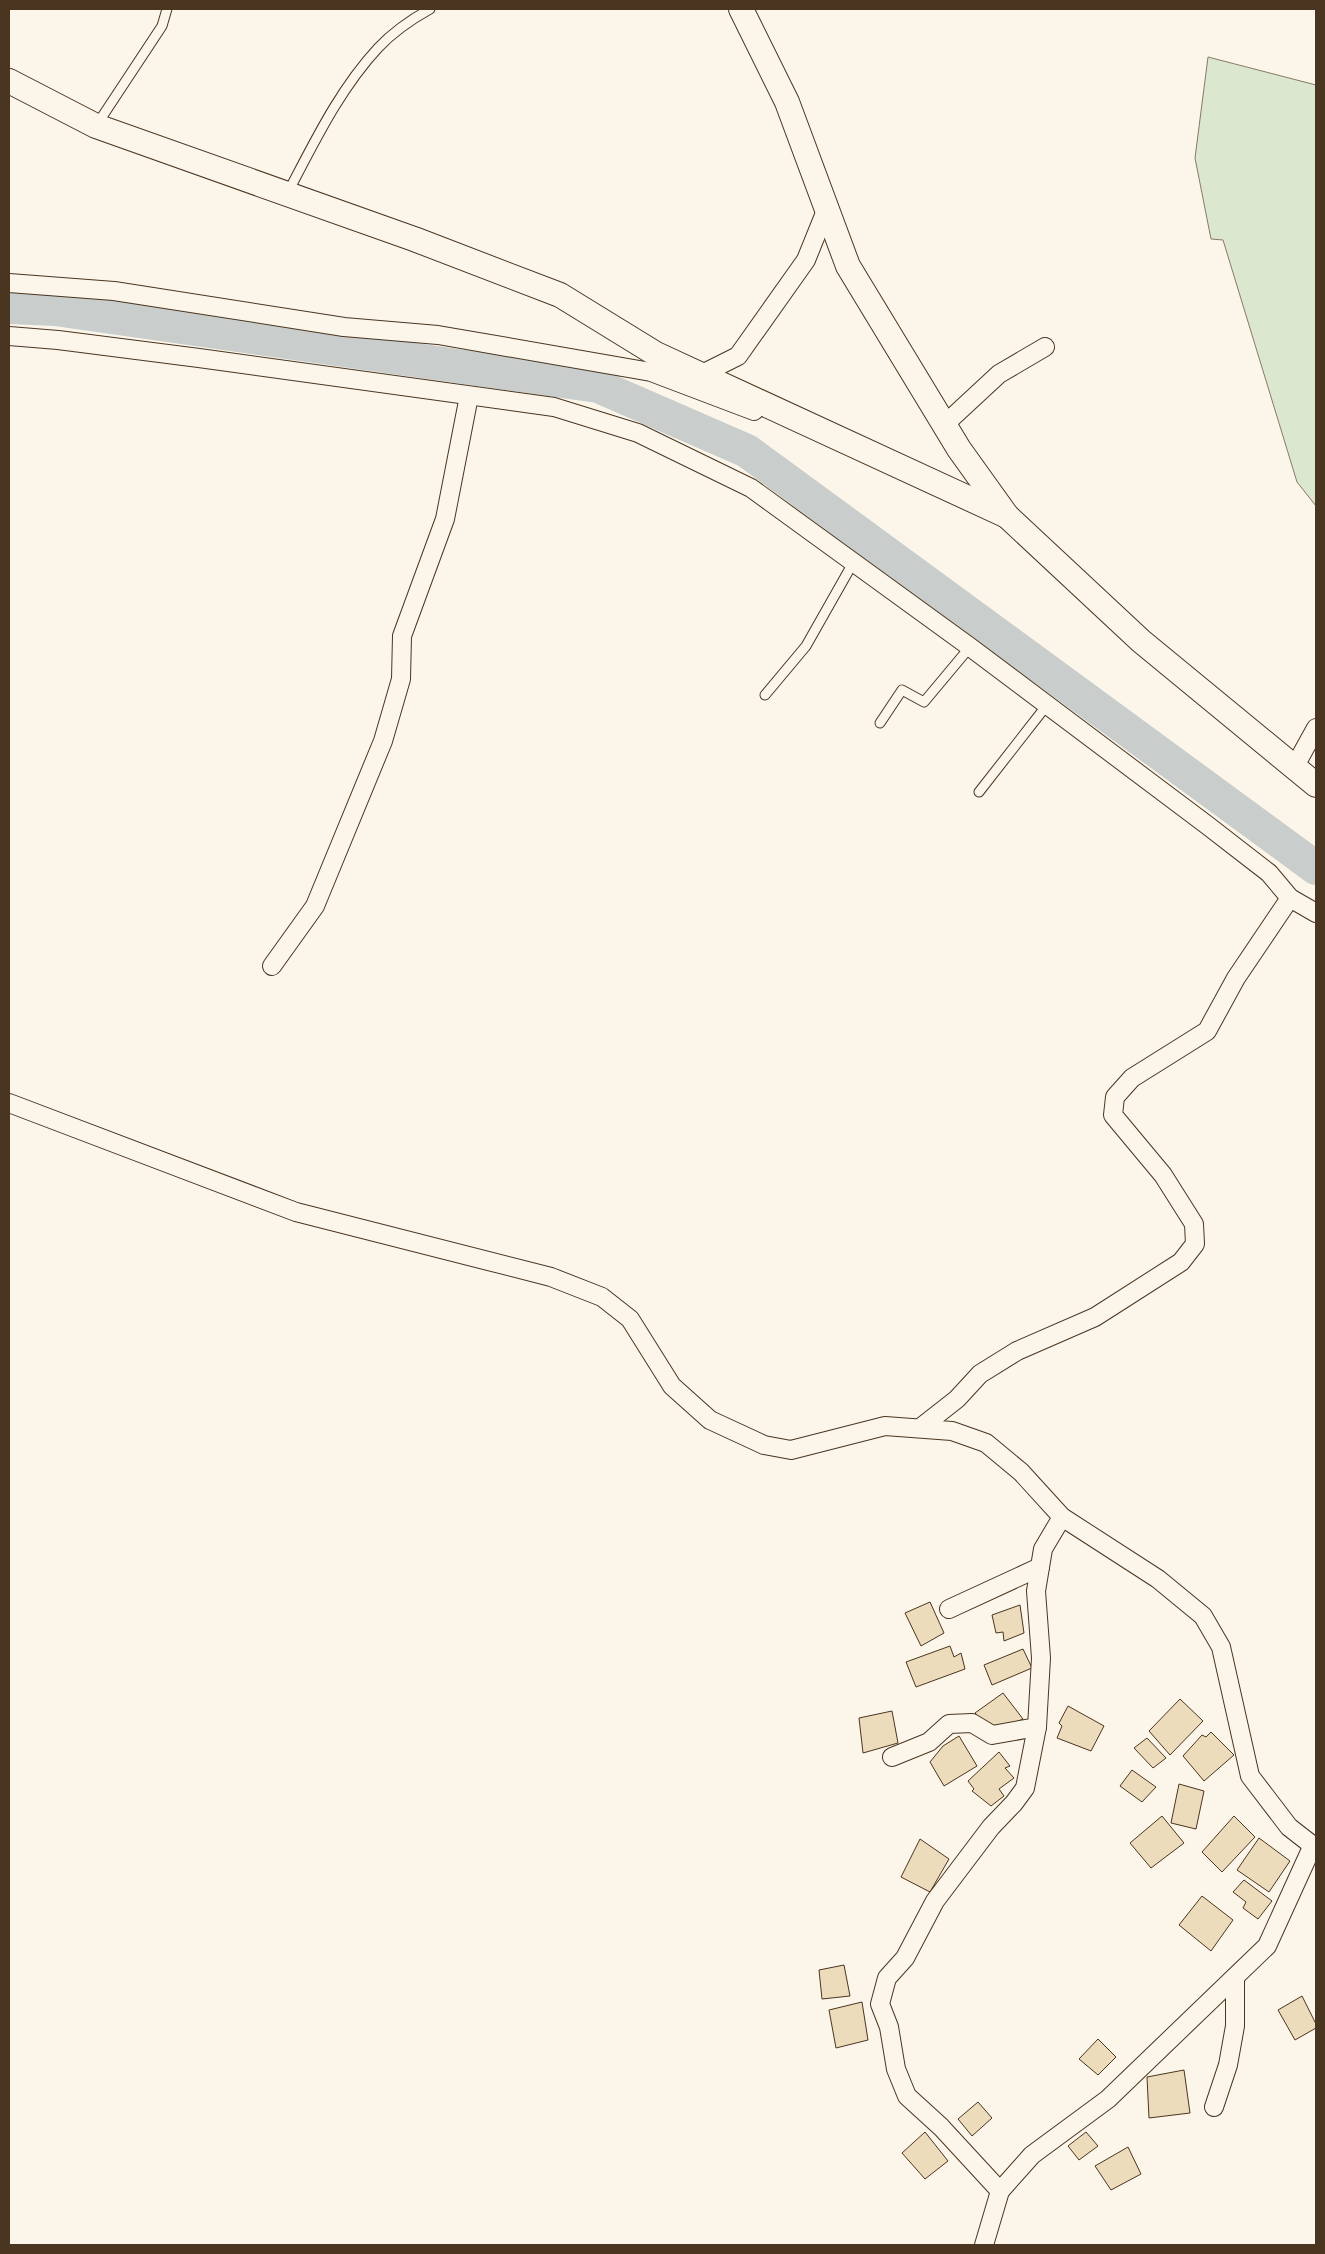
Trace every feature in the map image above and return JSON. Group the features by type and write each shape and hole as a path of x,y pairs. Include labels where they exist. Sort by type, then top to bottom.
{"street":[{"path":"741,9 787,102 848,266 959,449 1007,516 1141,641 1316,785"},
{"path":"9,81 96,126 560,295 656,354 1007,516"},
{"path":"700,375 738,356 806,260 826,208"},
{"path":"9,283 114,291 344,327 438,334 651,372 765,415 798,420"},
{"path":"9,336 152,352 554,407 638,433 751,488 970,647 1269,873 1290,898 1316,913"},
{"path":"944,425 999,374 1045,347"},
{"path":"272,966 315,906 382,741 401,679 402,636 445,519 469,396"},
{"path":"1294,766 1316,728"},
{"path":"920,1428 957,1399 980,1374 1017,1351 1095,1317 1181,1262 1195,1244 1194,1224 1162,1175 1113,1115 1115,1097 1132,1078 1207,1031 1236,978 1290,898"},
{"path":"9,1103 296,1212 551,1277 602,1297 630,1319 672,1386 710,1420 764,1445 791,1450 885,1426 952,1431 986,1443 1021,1472 1062,1517 1158,1579 1203,1616 1221,1647 1250,1776 1289,1827 1315,1846 1267,1946 1108,2099 1032,2155 1000,2191 984,2245"},
{"path":"1000,2191 941,2127 907,2096 896,2069 889,2027 880,2004 887,1978 905,1958 936,1901 991,1827 1014,1803 1025,1788 1037,1727 1041,1658 1036,1591 1043,1549 1062,1517"},
{"path":"949,1609 1040,1567"},
{"path":"892,1757 929,1742 949,1724 972,1723 992,1735 1037,1727"},
{"path":"1214,2107 1228,2065 1235,2026 1235,1977"}],"lane":[{"path":"96,126 162,26 167,9"},
{"path":"287,194 323,126 355,76 379,46 417,16 430,9"},
{"path":"765,695 806,646 854,563"},
{"path":"880,724 902,690 924,702 970,647"},
{"path":"979,792 1046,705"}],"green space":[{"path":"1208,57 1316,85 1316,506 1297,482 1223,240 1211,239 1195,158"}],"building":[{"path":"930,1602 944,1633 921,1646 905,1613"},
{"path":"1020,1605 1024,1633 1004,1641 1003,1632 996,1633 992,1615"},
{"path":"950,1646 954,1657 961,1653 965,1669 916,1687 906,1662"},
{"path":"1023,1649 1032,1668 992,1685 984,1665"},
{"path":"1003,1693 1023,1719 993,1732 975,1713"},
{"path":"1180,1699 1203,1721 1170,1755 1149,1731"},
{"path":"1068,1706 1104,1726 1091,1751 1057,1738 1062,1726 1059,1723"},
{"path":"892,1711 898,1743 863,1753 859,1718"},
{"path":"1211,1732 1234,1755 1204,1781 1183,1756 1202,1735 1206,1737"},
{"path":"959,1736 977,1766 944,1786 930,1762 943,1746"},
{"path":"1147,1738 1166,1758 1153,1768 1134,1748"},
{"path":"999,1752 1010,1766 1005,1768 1014,1778 999,1789 1004,1796 991,1806 972,1791 974,1789 968,1781"},
{"path":"1132,1770 1156,1787 1142,1802 1120,1786"},
{"path":"1179,1784 1204,1791 1196,1829 1171,1823"},
{"path":"1162,1816 1184,1843 1151,1868 1130,1843"},
{"path":"1234,1816 1255,1837 1222,1872 1202,1852"},
{"path":"1259,1838 1290,1861 1269,1892 1237,1870"},
{"path":"920,1839 949,1859 930,1892 901,1877"},
{"path":"1244,1880 1272,1901 1258,1919 1243,1908 1246,1902 1233,1892"},
{"path":"1202,1896 1233,1920 1211,1951 1179,1925"},
{"path":"844,1965 850,1996 822,1999 819,1970"},
{"path":"1302,1996 1316,2024 1316,2028 1295,2040 1278,2010"},
{"path":"862,2002 868,2040 836,2048 829,2010"},
{"path":"1098,2039 1116,2057 1098,2075 1079,2059"},
{"path":"1184,2070 1190,2113 1149,2118 1147,2077"},
{"path":"978,2102 992,2118 972,2136 958,2119"},
{"path":"925,2132 948,2161 925,2179 902,2153"},
{"path":"1086,2132 1098,2146 1079,2160 1068,2146"},
{"path":"1128,2147 1141,2174 1111,2190 1095,2166"}],"waterway":[{"path":"9,307 55,309 598,386 747,451 1316,868"}]}
